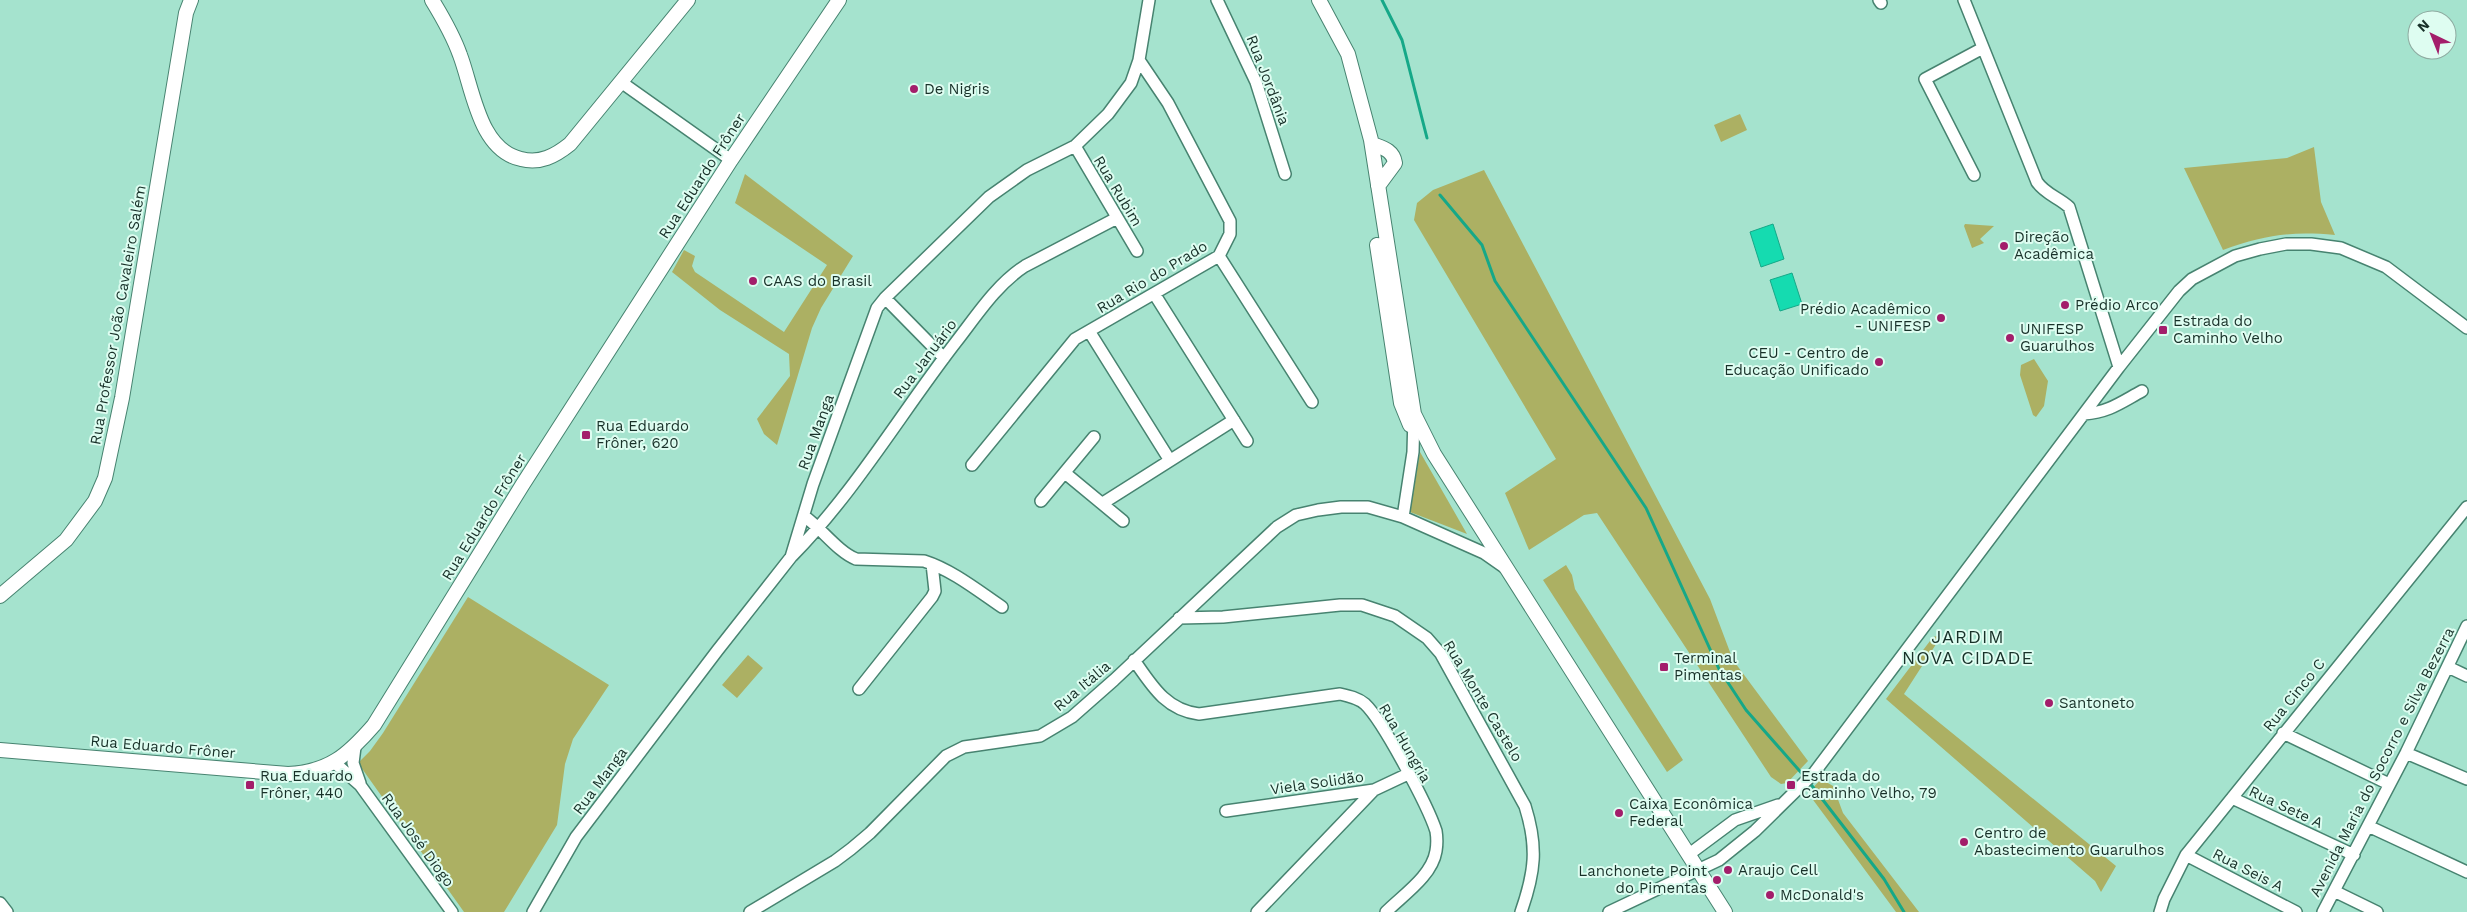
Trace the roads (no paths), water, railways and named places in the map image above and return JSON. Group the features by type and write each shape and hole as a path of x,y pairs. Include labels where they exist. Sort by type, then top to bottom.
{"main road":[{"name":"Rua Professor João Cavaleiro Salém","path":"0,596 66,540 96,501 105,478 120,406 185,23 191,0"},
{"path":"432,0 447,24 460,53 482,122 492,140 501,150 515,158 529,161 557,155 570,144 688,0"},
{"name":"Rua Eduardo Frôner","path":"0,750 288,774 316,770 335,763 355,747 374,725 523,484 730,160 839,0"},
{"path":"1310,0 1340,48 1353,91 1400,402 1413,432 1474,528 1509,570"},
{"path":"1319,0 1348,54 1372,144 1414,414 1434,454 1509,570 1697,871 1725,912"},
{"path":"1372,144 1391,152 1395,159 1395,163 1378,186"}],"street":[{"name":"Rua Manga","path":"533,912 576,837 717,651 791,558 877,308 884,298 1002,187 1027,170 1075,146 1108,114 1131,84 1139,60 1149,0"},
{"name":"Rua Jordânia","path":"1217,0 1256,82 1285,174"},
{"path":"1964,0 2037,182 2042,190 2069,207 2119,367"},
{"path":"1974,175 1925,78 1983,48"},
{"name":"Rua Rio do Prado","path":"972,465 1075,339 1155,295 1219,256 1228,241 1230,221 1168,103 1139,60"},
{"path":"621,82 730,160"},
{"name":"Rua Rubim","path":"1075,146 1116,218 1137,250"},
{"name":"Rua Januário","path":"791,558 820,528 944,358 1010,276 1116,218"},
{"path":"1609,912 1719,860 1755,831 1814,773 2011,522 2084,414 2119,367 2178,291 2192,279 2235,256 2286,244 2311,244 2333,247 2364,256 2405,279 2467,328"},
{"path":"1219,256 1312,402"},
{"path":"1155,295 1247,441"},
{"path":"884,298 944,358"},
{"path":"1089,331 1169,459"},
{"path":"2084,414 2102,413 2142,391"},
{"path":"1403,517 1413,452 1414,414"},
{"path":"1103,504 1169,459 1234,420"},
{"path":"1041,501 1094,437"},
{"path":"1065,473 1123,521"},
{"name":"Rua Itália","path":"750,912 835,861 851,849 870,833 946,756 964,747 1040,736 1072,717 1277,527 1296,515 1341,507 1368,507 1403,517 1484,553 1509,570"},
{"name":"Rua Cinco C","path":"2160,912 2164,899 2186,855 2467,507"},
{"path":"804,516 820,528 848,556 856,559 907,560 932,564 946,570 1002,607"},
{"path":"858,689 932,597 935,591 932,564"},
{"name":"Rua Monte Castelo","path":"1179,618 1224,617 1340,605 1362,605 1396,616 1427,638 1450,669 1525,806 1532,829 1535,850 1534,872 1521,912"},
{"name":"Avenida Maria do Socorro e Silva Bezerra","path":"2323,912 2406,753 2467,626"},
{"name":"Rua Hungria","path":"1134,660 1164,699 1186,712 1199,714 1340,694 1353,697 1371,712 1408,774 1436,833 1437,850 1427,871 1386,912"},
{"path":"2448,667 2467,676"},
{"path":"2283,733 2389,784"},
{"name":"Rua José Diogo","path":"355,747 353,763 360,785"},
{"path":"2406,753 2467,779"},
{"name":"Rua José Diogo","path":"335,763 360,785 452,912"},
{"name":"Viela Solidão","path":"1226,811 1374,790 1408,774"},
{"path":"1257,912 1374,790"},
{"name":"Rua Sete A","path":"2232,798 2354,855"},
{"path":"1688,855 1735,820 1782,803"},
{"path":"2368,826 2467,872"},
{"name":"Rua Seis A","path":"2186,855 2296,912"},
{"path":"2334,891 2377,912"},
{"path":"0,902 8,912"}],"waterway":[{"path":"1382,0 1402,40 1427,138"},
{"path":"1440,195 1482,245 1495,281 1646,508 1719,669 1746,710 1805,777"},
{"path":"1809,782 1884,879 1904,912"}],"place":[{"name":"De Nigris","path":"914,89"},
{"name":"Direção Acadêmica","path":"2004,246"},
{"name":"CAAS do Brasil","path":"753,281"},
{"name":"Prédio Arco","path":"2065,305"},
{"name":"Prédio Acadêmico - UNIFESP","path":"1941,318"},
{"name":"Estrada do Caminho Velho","path":"2163,330"},
{"name":"UNIFESP Guarulhos","path":"2010,338"},
{"name":"CEU - Centro de Educação Unificado","path":"1879,362"},
{"name":"Rua Eduardo Frôner, 620","path":"586,435"},
{"name":"Terminal Pimentas","path":"1664,667"},
{"name":"Santoneto","path":"2049,703"},
{"name":"Rua Eduardo Frôner, 440","path":"250,785"},
{"name":"Estrada do Caminho Velho, 79","path":"1791,785"},
{"name":"Caixa Econômica Federal","path":"1619,813"},
{"name":"Centro de Abastecimento Guarulhos","path":"1964,842"},
{"name":"Araujo Cell","path":"1728,870"},
{"name":"Lanchonete Point do Pimentas","path":"1717,880"},
{"name":"McDonald's","path":"1770,895"}],"district":[{"name":"JARDIM NOVA CIDADE","path":"1968,646"}]}
